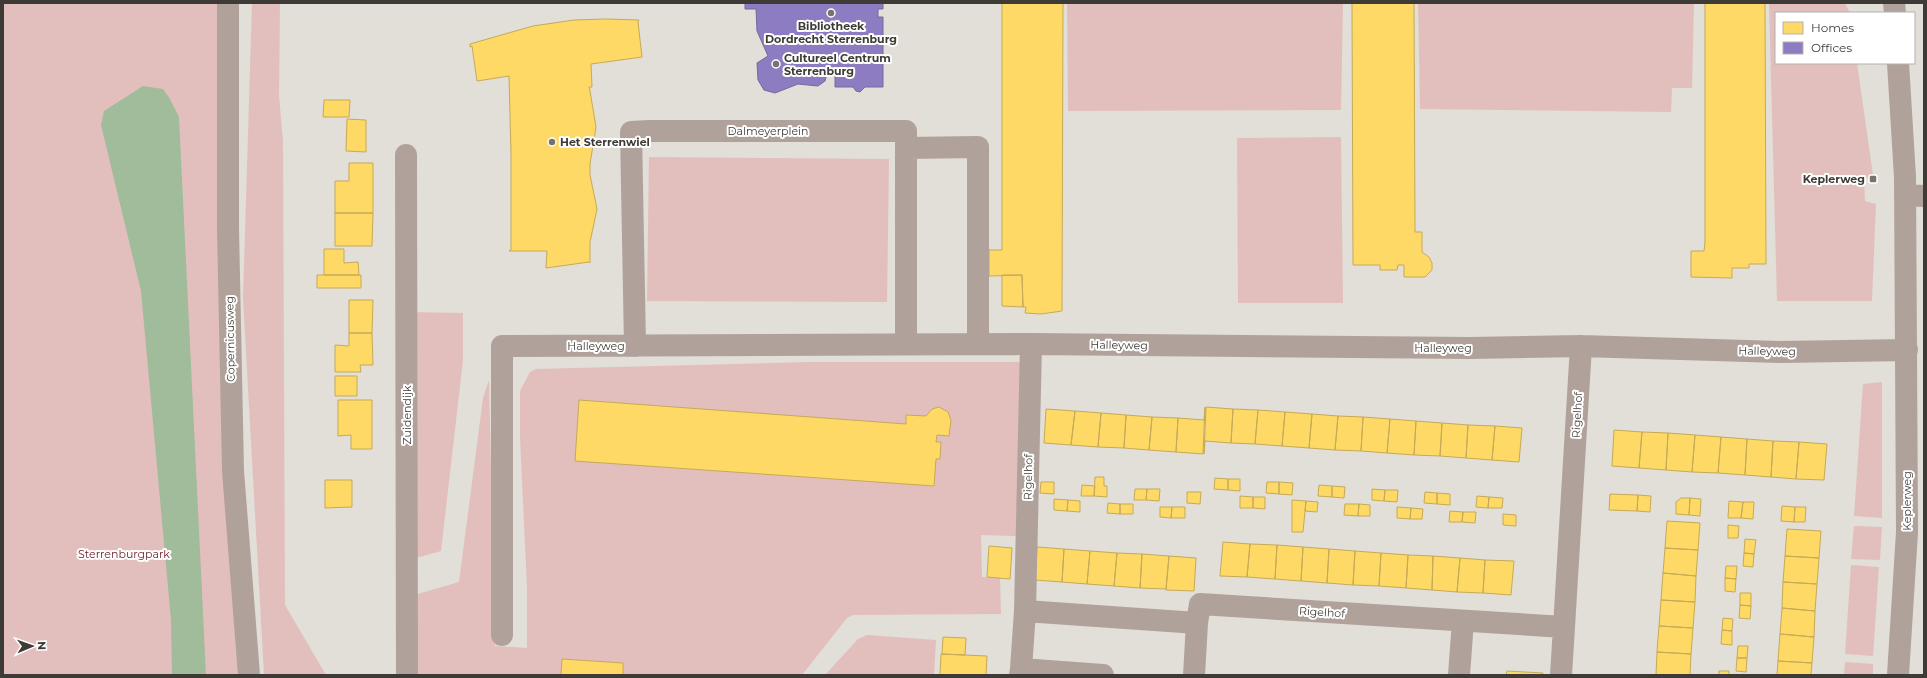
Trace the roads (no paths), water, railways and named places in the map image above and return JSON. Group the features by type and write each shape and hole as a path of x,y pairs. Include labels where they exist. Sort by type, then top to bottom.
{"street":[{"name":"Copernicusweg","path":"228,3 228,228 233,471 250,675"},
{"name":"Keplerweg","path":"1898,64 1914,195 1907,350 1907,532 1898,675"},
{"name":"Dalmeyerplein","path":"635,346 631,132 906,131 906,344"},
{"path":"906,148 978,147 978,344"},
{"name":"Zuidendijk","path":"406,155 407,675"},
{"name":"Halleyweg","path":"502,635 502,346 1031,344 1463,348 1581,346 1780,352 1907,350"},
{"name":"Rigelhof","path":"1020,672 1025,611 1031,344"},
{"name":"Rigelhof","path":"1562,675 1581,346"},
{"name":"Rigelhof","path":"1194,675 1197,623 1200,604 1564,627"},
{"path":"1025,611 1197,623"},
{"path":"1459,675 1463,621"},
{"path":"1020,672 1108,675"}],"place":[{"name":"Bibliotheek Dordrecht Sterrenburg","path":"831,13"},
{"name":"Cultureel Centrum Sterrenburg","path":"776,64"},
{"name":"Het Sterrenwiel","path":"552,142"},
{"name":"Keplerweg","path":"1873,179"}],"park label":[{"name":"Sterrenburgpark","path":"124,554"}]}
